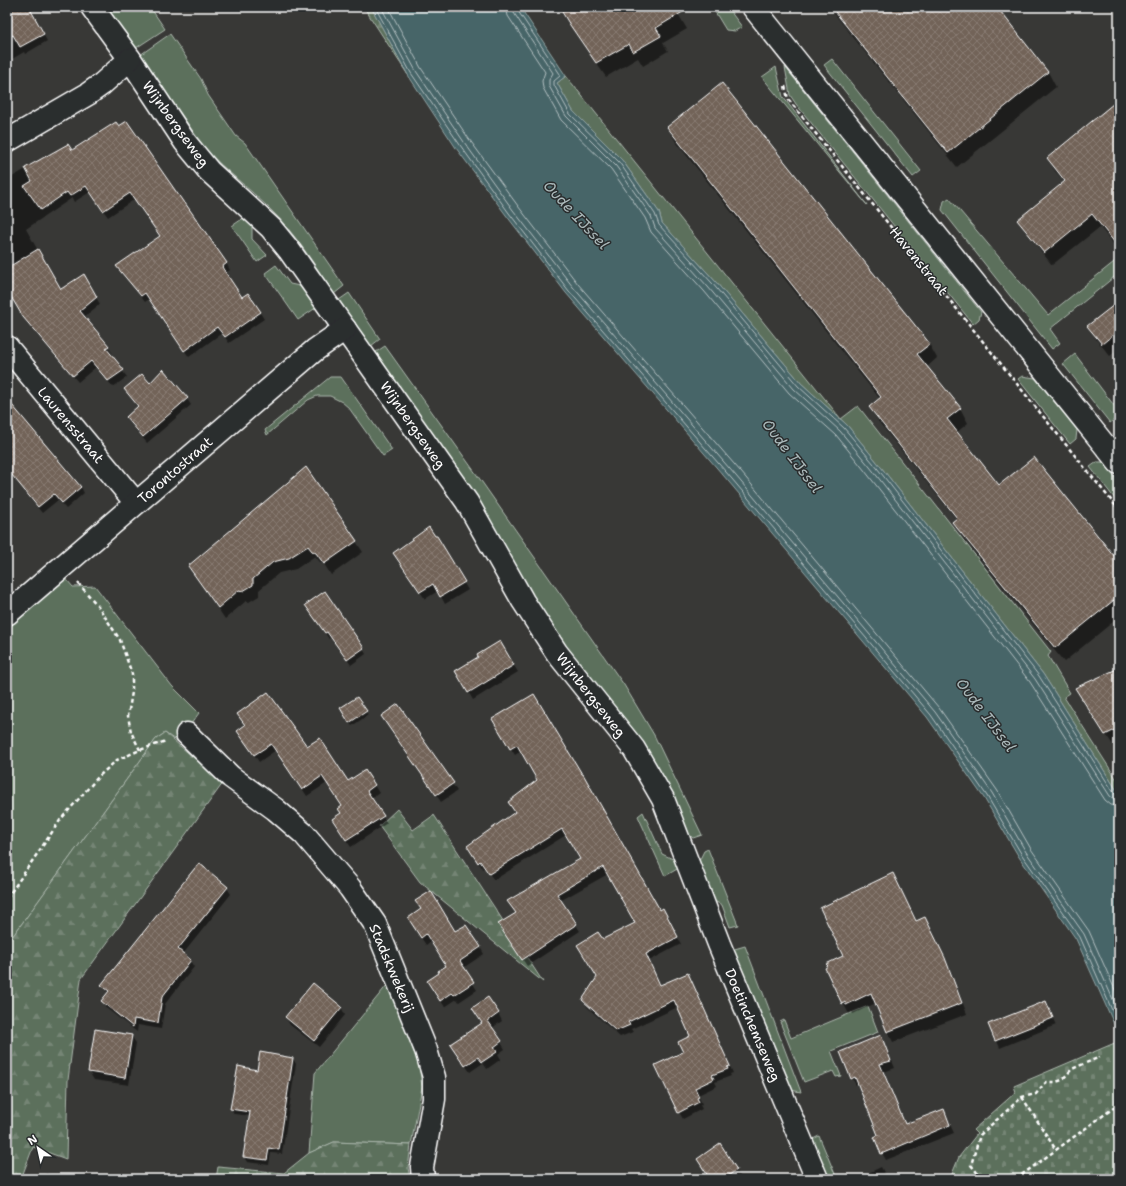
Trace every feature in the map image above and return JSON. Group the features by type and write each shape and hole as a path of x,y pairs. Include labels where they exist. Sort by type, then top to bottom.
{"street":[{"name":"Wijnbergseweg","path":"92,7 130,59 190,148 209,171 276,234 289,250 467,502 523,601 557,653 634,749 663,799 690,871"},
{"name":"Havenstraat","path":"753,7 1119,463"},
{"path":"7,141 88,94 102,84 130,59"},
{"name":"Torontostraat","path":"7,614 310,355 345,329"},
{"name":"Laurensstraat","path":"7,347 136,503"},
{"name":"Stadskwekerij","path":"187,734 231,777 275,809 304,834 350,888 375,924 426,1050 434,1077 434,1099 422,1167 423,1179"},
{"name":"Doetinchemseweg","path":"690,871 817,1179"}],"path":[{"name":"Havenstraat","path":"785,83 788,99 1119,510"},
{"path":"63,566 98,606 120,640 132,674 132,692 128,716 130,732 140,750"},
{"path":"7,898 61,819 99,776 117,760 140,750 187,734"},
{"path":"982,1179 971,1165 980,1135 1022,1097 1036,1094 1047,1082 1062,1080 1072,1069 1100,1057"},
{"path":"1022,1097 1056,1150"},
{"path":"1016,1179 1119,1104"}],"green space":[{"path":"106,7 150,7 165,29 136,48"},
{"path":"364,7 371,7 408,75 365,9"},
{"path":"712,7 727,7 742,27 735,31 726,30"},
{"path":"170,34 201,79 208,95 236,136 245,143 344,286 334,294 304,249 287,228 261,201 206,150 140,55"},
{"path":"832,59 921,171 913,177 824,65"},
{"path":"776,67 783,97 867,205 762,77"},
{"path":"785,67 981,312 979,319 973,324 796,104 790,95"},
{"path":"566,76 841,419 858,406 1051,652 1048,656 1070,693 1064,697 1119,783 1119,794 1043,674 877,462 847,425 801,383 715,281 662,223 659,212 622,160 573,111 557,83"},
{"path":"949,198 1048,315 1119,258 1119,273 1050,329 1060,343 1052,349 942,210 944,201"},
{"path":"245,217 252,223 252,239 267,255 257,262 232,226"},
{"path":"276,265 290,284 304,287 317,307 298,320 265,273"},
{"path":"349,293 380,339 371,346 339,300"},
{"path":"385,346 624,685 654,735 702,835 693,838 687,833 554,633 475,497 376,352"},
{"path":"1075,354 1119,412 1119,416 1110,423 1063,364"},
{"path":"1022,376 1035,378 1077,430 1076,439 1070,444 1018,379"},
{"path":"330,377 341,377 392,450 383,456 349,408 342,402 330,396 317,396 308,400 267,435 265,430"},
{"path":"1097,462 1103,462 1119,482 1119,504 1090,467"},
{"path":"67,580 73,587 95,586 172,686 199,713 178,742 165,733 156,739 7,944 7,631 14,618 58,582"},
{"path":"165,733 223,783 81,979 68,1080 66,1159 33,1147 21,1179 7,1179 7,944 156,739"},
{"path":"397,809 413,830 434,815 543,982 420,882 379,826"},
{"path":"643,812 662,854 675,860 679,868 665,876 638,816"},
{"path":"708,849 738,925 730,927 722,905 712,900 698,863 704,851"},
{"path":"745,946 801,1092 790,1090 731,950"},
{"path":"388,984 419,1065 422,1087 411,1145 334,1142 309,1153 315,1073"},
{"path":"868,1006 878,1032 831,1051 841,1076 836,1077 833,1071 804,1082 780,1022 784,1020 791,1038"},
{"path":"1117,1042 1119,1046 1119,1179 950,1179 959,1157 977,1134 973,1130 1016,1092 1014,1086"},
{"path":"819,1136 835,1174 830,1175 824,1173 811,1140"},
{"path":"334,1142 411,1145 408,1168 410,1179 216,1179 218,1167 284,1173 309,1153"}],"water":[{"name":"Oude IJssel","path":"371,7 520,7 566,76 557,83 573,111 622,160 659,212 662,223 715,281 801,383 847,425 1043,674 1119,794 1119,1035 1076,939 1019,857 984,798 927,717 729,482 566,293 456,148 408,75"}],"building":[{"path":"7,7 29,7 44,34 20,47 13,35 7,38"},
{"path":"559,7 691,7 656,28 661,36 633,52 629,44 596,63"},
{"path":"831,7 997,7 1048,72 948,153"},
{"path":"722,83 930,344 917,354 961,408 947,419 999,485 1034,457 1119,562 1119,596 1055,648 952,522 957,518 869,407 881,397 667,127"},
{"path":"1119,99 1119,248 1092,214 1044,253 1017,220 1065,181 1047,158"},
{"path":"127,121 227,263 222,267 242,297 248,293 261,312 225,337 217,327 184,351 145,293 141,296 116,266 160,236 130,193 103,211 86,186 70,196 67,192 41,210 24,186 32,181 25,168 68,144 72,150 116,122 119,126"},
{"path":"38,249 61,289 84,274 97,297 80,311 109,346 106,348 124,370 108,381 91,361 73,376 23,317 7,290 7,268"},
{"path":"1119,301 1119,330 1102,344 1087,326"},
{"path":"163,369 188,398 143,437 126,417 138,406 124,389 142,374 150,383"},
{"path":"7,399 81,487 62,503 54,494 38,507 7,469"},
{"path":"306,467 357,541 324,564 316,553 308,546 289,558 273,562 253,579 253,585 243,591 239,590 218,608 188,566"},
{"path":"429,527 435,536 437,536 465,582 440,597 433,584 420,592 393,553"},
{"path":"325,591 364,648 347,660 305,605"},
{"path":"500,641 514,665 468,693 455,671"},
{"path":"1119,668 1119,728 1105,735 1075,688"},
{"path":"268,692 307,746 320,738 348,781 365,770 375,785 367,791 384,816 346,840 332,819 341,813 338,809 342,806 322,776 302,790 271,744 254,755 237,731 245,725 237,714"},
{"path":"534,694 583,774 660,910 663,908 678,937 646,954 660,985 688,973 730,1066 727,1067 728,1069 712,1075 714,1079 695,1088 699,1097 697,1098 699,1102 678,1113 655,1065 683,1052 678,1042 690,1036 674,1000 628,1022 630,1025 616,1031 582,1000 597,977 577,945 598,932 603,939 635,923 603,867 557,894 577,924 522,960 498,924 516,913 507,901 580,859 562,829 489,874 480,861 478,863 467,846 515,812 508,802 537,780 517,745 510,749 492,719"},
{"path":"357,697 367,711 349,723 340,708"},
{"path":"398,704 454,783 436,795 381,716"},
{"path":"199,863 228,887 178,949 191,960 162,997 158,1023 134,1019 133,1027 101,1001 109,991 101,985"},
{"path":"893,873 916,921 925,917 945,958 962,1003 887,1032 871,993 846,1005 845,1002 842,1004 825,968 828,966 826,964 843,956 820,908"},
{"path":"431,891 455,931 466,925 481,947 460,961 474,982 454,995 452,993 440,1001 427,981 446,966 426,934 421,938 408,918 421,909 415,901"},
{"path":"313,983 342,1007 314,1041 285,1017"},
{"path":"488,997 499,1013 488,1021 502,1041 494,1047 497,1052 482,1062 478,1057 465,1066 450,1044 482,1023 472,1008"},
{"path":"1046,1001 1053,1018 995,1041 988,1024"},
{"path":"95,1029 132,1035 125,1078 88,1072"},
{"path":"881,1035 891,1061 880,1064 905,1124 944,1109 950,1125 881,1154 874,1137 878,1135 855,1077 851,1079 840,1052"},
{"path":"260,1052 293,1058 279,1150 269,1148 267,1160 243,1157 250,1112 230,1109 238,1066 257,1070"},
{"path":"720,1143 737,1170 723,1179 710,1179 697,1159"}]}
